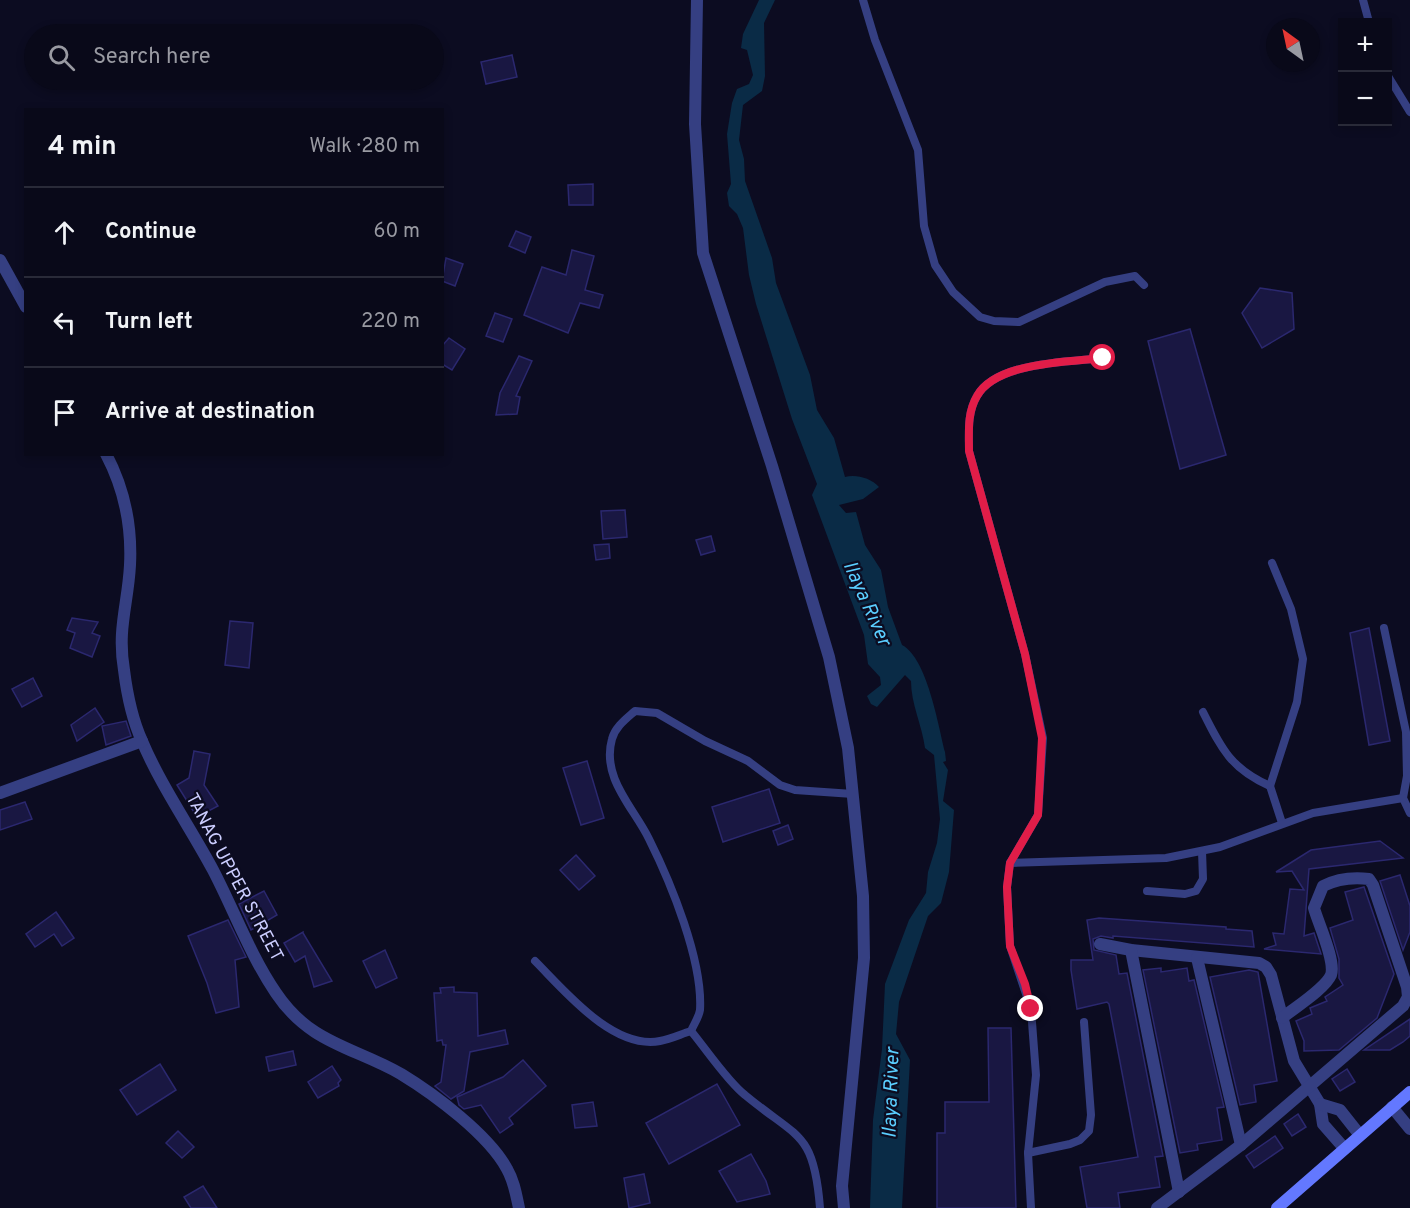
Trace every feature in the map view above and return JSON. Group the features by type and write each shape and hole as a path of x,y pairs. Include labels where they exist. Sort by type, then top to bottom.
{"street":[{"path":"697,0 695,123 703,253 772,466 829,657 848,748 863,896 864,958 842,1186 844,1208"},
{"path":"0,260 24,303"},
{"name":"TANAG UPPER STREET","path":"107,456 130,517 130,566 120,629 123,668 131,711 142,741 213,869 261,967 276,993 294,1015 345,1050 400,1074 434,1097 476,1132 506,1166 513,1181 519,1208"},
{"path":"0,793 142,741"},
{"path":"1157,1208 1240,1145 1403,1006 1408,997 1404,977 1369,879 1358,877 1332,881 1323,886 1314,908 1331,962 1331,974 1325,983 1282,1018"},
{"path":"1100,944 1197,958 1259,963 1266,967 1271,975 1294,1061 1308,1088 1320,1104 1323,1124 1344,1148"},
{"path":"1131,950 1179,1192"},
{"path":"1197,958 1240,1145"},
{"path":"1277,1208 1359,1134 1410,1094"},
{"path":"1320,1104 1340,1110 1359,1134"},
{"path":"1392,1107 1410,1129"}],"lane":[{"path":"863,0 875,39 918,150 924,226 935,265 953,292 980,317 994,321 1019,322 1106,282 1135,276 1144,285"},
{"path":"1363,0 1368,18"},
{"path":"1392,83 1410,112"},
{"path":"1031,1208 1028,1153 1036,1075 1031,1009 1008,936 1010,863 1038,815 1042,738 1025,654 969,451 969,416 978,394 1000,376 1031,366 1103,358"},
{"path":"1272,563 1292,609 1303,659 1297,702 1270,786 1282,823"},
{"path":"1384,628 1406,732 1407,776 1402,798 1410,813"},
{"path":"535,961 590,1015 620,1036 658,1042 691,1031 700,1012 699,982 682,919 649,838 617,787 612,762 611,739 619,725 635,711 657,712 705,741 748,761 780,785 795,790 853,794"},
{"path":"1203,712 1222,748 1238,768 1270,786"},
{"path":"1010,863 1166,858 1220,848 1282,823 1347,806 1402,798"},
{"path":"1147,891 1185,894 1196,891 1203,879 1202,851"},
{"path":"1028,1153 1070,1144 1080,1140 1089,1131 1091,1115 1084,1022"},
{"path":"691,1031 744,1095 800,1136 809,1150 815,1170 820,1208"}],"water":[{"name":"Ilaya River","path":"759,0 775,0 764,23 765,76 762,91 743,105 739,140 744,159 745,181 772,258 776,283 810,375 817,410 834,438 845,477 863,478 879,487 863,499 839,505 846,513 856,512 865,545 881,570 888,607 902,645 911,652 925,677 945,752 946,761 943,762 948,770 943,801 954,810 949,872 941,903 928,916 899,1002 896,1034 910,1060 902,1208 870,1208 873,1120 882,1049 885,984 909,920 926,893 928,872 937,843 940,819 934,755 925,748 911,681 905,675 877,707 871,704 867,696 881,685 880,677 868,664 864,635 812,495 817,484 792,419 756,304 749,275 743,228 737,214 729,206 727,193 731,184 727,134 732,103 737,89 749,84 753,75 747,50 741,48 743,34"}],"building":[{"path":"512,55 517,77 486,84 481,62"},
{"path":"593,184 593,205 569,205 568,185"},
{"path":"516,231 531,237 525,253 509,246"},
{"path":"572,250 594,256 585,290 603,295 599,308 580,303 568,333 524,315 542,267 566,275"},
{"path":"446,258 463,264 455,286 444,282"},
{"path":"1260,288 1292,293 1294,329 1262,348 1242,313"},
{"path":"495,313 512,319 503,342 486,336"},
{"path":"1190,329 1226,455 1180,469 1148,341"},
{"path":"449,338 465,349 452,370 444,365 444,344"},
{"path":"519,356 532,361 516,396 520,397 517,414 496,415 500,393"},
{"path":"625,510 627,537 603,539 601,511"},
{"path":"711,536 715,551 701,555 696,540"},
{"path":"609,544 610,558 596,560 594,545"},
{"path":"72,618 98,622 92,633 100,636 92,657 70,648 75,633 67,630"},
{"path":"230,621 253,623 249,668 225,665"},
{"path":"1369,628 1390,741 1369,745 1350,633"},
{"path":"33,678 42,696 22,707 12,689"},
{"path":"95,708 104,722 77,741 71,725"},
{"path":"126,721 131,736 106,745 102,726"},
{"path":"194,751 210,754 204,785 218,806 197,817 177,785 189,778"},
{"path":"587,761 604,818 581,825 563,768"},
{"path":"769,789 780,823 723,842 712,807"},
{"path":"25,802 32,819 0,830 0,810"},
{"path":"788,825 793,839 778,845 773,831"},
{"path":"1380,841 1403,858 1309,869 1304,936 1314,933 1321,954 1264,949 1276,945 1273,933 1284,934 1290,889 1304,890 1292,871 1276,872 1311,850"},
{"path":"576,855 595,876 579,890 560,870"},
{"path":"1400,875 1410,906 1410,932 1403,950 1380,881"},
{"path":"1364,887 1394,974 1377,1018 1339,1050 1304,1051 1304,1041 1296,1021 1312,1014 1310,1008 1327,1001 1325,997 1343,985 1339,978 1339,959 1330,928 1353,920 1345,892"},
{"path":"264,891 277,915 251,930 239,904"},
{"path":"56,912 74,938 62,946 54,934 35,947 26,934"},
{"path":"1099,918 1252,931 1254,947 1113,936 1113,938 1101,936 1093,939 1094,950 1116,955 1119,974 1127,973 1163,1156 1155,1157 1160,1187 1118,1193 1120,1208 1087,1208 1080,1167 1138,1157 1109,1004 1107,1002 1077,1009 1071,960 1093,960 1087,920"},
{"path":"228,920 246,957 235,960 239,1007 216,1013 188,936"},
{"path":"303,932 332,981 314,987 305,956 295,962 284,943"},
{"path":"385,950 397,978 376,988 363,961"},
{"path":"1161,968 1161,972 1187,968 1189,981 1194,980 1224,1107 1217,1108 1222,1140 1197,1144 1198,1150 1180,1153 1143,970"},
{"path":"1249,970 1258,972 1277,1081 1254,1085 1256,1102 1240,1105 1210,977"},
{"path":"454,987 454,992 477,993 478,1036 505,1030 508,1044 470,1052 464,1091 451,1099 435,1086 441,1082 446,1045 443,1045 442,1040 437,1041 434,993 441,993 440,988"},
{"path":"1410,1019 1410,1036 1403,1042 1390,1050 1364,1050"},
{"path":"988,1028 1011,1028 1016,1208 937,1208 937,1133 945,1133 945,1102 989,1102"},
{"path":"293,1051 296,1065 269,1071 266,1057"},
{"path":"523,1060 546,1086 509,1118 513,1124 500,1133 481,1105 464,1109 459,1105 457,1097 503,1077"},
{"path":"160,1064 176,1090 137,1115 120,1090"},
{"path":"332,1066 341,1080 338,1083 339,1086 318,1098 308,1082"},
{"path":"1347,1069 1355,1082 1340,1091 1332,1079"},
{"path":"717,1084 740,1125 669,1164 646,1123"},
{"path":"593,1102 597,1126 575,1128 572,1105"},
{"path":"1298,1114 1306,1127 1292,1136 1284,1124"},
{"path":"178,1131 194,1147 182,1158 166,1143"},
{"path":"1275,1136 1283,1148 1254,1168 1246,1156"},
{"path":"751,1154 766,1181 770,1194 737,1202 719,1171"},
{"path":"644,1174 650,1203 629,1208 624,1178"},
{"path":"203,1186 217,1208 191,1208 184,1197"}],"route":[{"path":"1031,1009 1025,984 1010,946 1007,925 1007,887 1010,863 1038,815 1042,738 1025,654 969,451 969,416 978,394 1000,376 1031,366 1103,358"}]}
